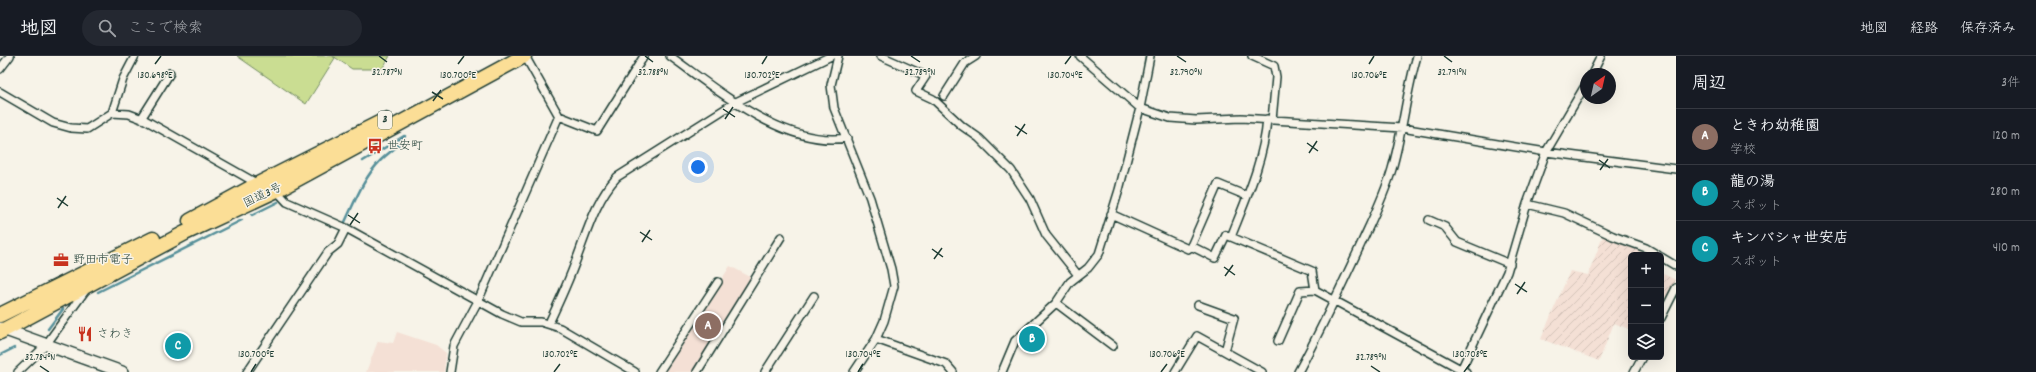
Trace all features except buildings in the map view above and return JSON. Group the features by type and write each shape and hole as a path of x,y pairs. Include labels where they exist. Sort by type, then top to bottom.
{"highway":[{"name":"国道3号","path":"0,315 181,226 258,184 512,56"},
{"name":"国道3号","path":"1,330 185,233 277,190 525,56"}],"street":[{"path":"0,69 10,56"},
{"path":"112,113 122,78 135,56"},
{"path":"525,56 558,116 597,131 644,56"},
{"path":"670,56 769,123 802,134 831,141 847,138"},
{"path":"549,324 599,203 606,189 617,177 736,102 831,56"},
{"path":"838,56 830,84 834,108 870,198 891,268 894,286 890,302 876,339 854,372"},
{"path":"881,56 926,76 916,91 933,99 962,126 979,138 1011,170 1030,199 1046,235 1078,275"},
{"path":"944,96 965,63 976,56"},
{"path":"1080,56 1140,108 1170,118 1196,120 1241,118 1402,128 1546,152 1676,169"},
{"path":"1002,372 1015,341 1056,303 1070,282 1088,268 1099,254 1140,108 1150,56"},
{"path":"1230,237 1247,196 1266,136 1270,120 1276,77 1274,66 1252,56"},
{"path":"1298,372 1335,302 1392,170 1402,128 1410,80 1417,56"},
{"path":"1595,68 1601,56"},
{"path":"141,119 170,73"},
{"path":"0,92 52,122 71,128 87,129 112,113 129,114 141,119 258,184 277,190 287,202 346,228 502,314 521,322 549,324 571,334 635,372"},
{"path":"1278,341 1300,291 1315,290 1462,371 1510,264 1528,204 1546,152 1580,94"},
{"path":"450,372 454,346 478,300 558,116"},
{"path":"1111,214 1188,249 1191,246 1218,184 1247,196"},
{"path":"1528,204 1564,213 1613,236 1653,252"},
{"path":"1429,220 1445,227 1457,242 1510,264"},
{"path":"247,372 328,252 338,244 346,228"},
{"path":"1191,246 1214,258 1226,235 1312,271 1315,290"},
{"path":"697,372 781,237"},
{"path":"1664,259 1676,266"},
{"path":"659,372 718,282"},
{"path":"18,372 45,346 90,283"},
{"path":"1664,312 1676,288"},
{"path":"765,372 814,296"},
{"path":"1056,303 1113,346"},
{"path":"1198,305 1234,318 1225,351"},
{"path":"1,330 122,372"},
{"path":"1175,372 1197,336 1262,372"},
{"path":"876,339 946,364 953,372"},
{"path":"1634,372 1640,360"}],"shaded area":[{"path":"1603,236 1642,252 1628,252 1628,329 1614,323 1599,361 1541,339 1570,271 1588,275"},
{"path":"730,266 754,279 695,372 663,372"},
{"path":"1664,274 1676,280 1664,305"},
{"path":"397,332 436,345 446,353 444,372 366,372 378,341 393,343"}],"green space":[{"path":"237,56 332,56 335,58 306,104"},
{"path":"333,56 390,56 382,69 352,69"}],"waterway":[{"path":"363,161 404,136"},
{"path":"345,222 360,190 370,174 381,160 397,147 405,136"},
{"path":"252,215 278,202"},
{"path":"98,292 242,220"},
{"path":"48,329 63,309"},
{"path":"0,355 14,348"}],"place":[{"name":"世安町","path":"375,146"},
{"name":"野田市電子","path":"61,260"},
{"name":"ときわ幼稚園","path":"708,326"},
{"name":"さわき","path":"85,334"},
{"name":"龍の湯","path":"1032,339"},
{"name":"キンバシャ世安店","path":"178,346"}]}
